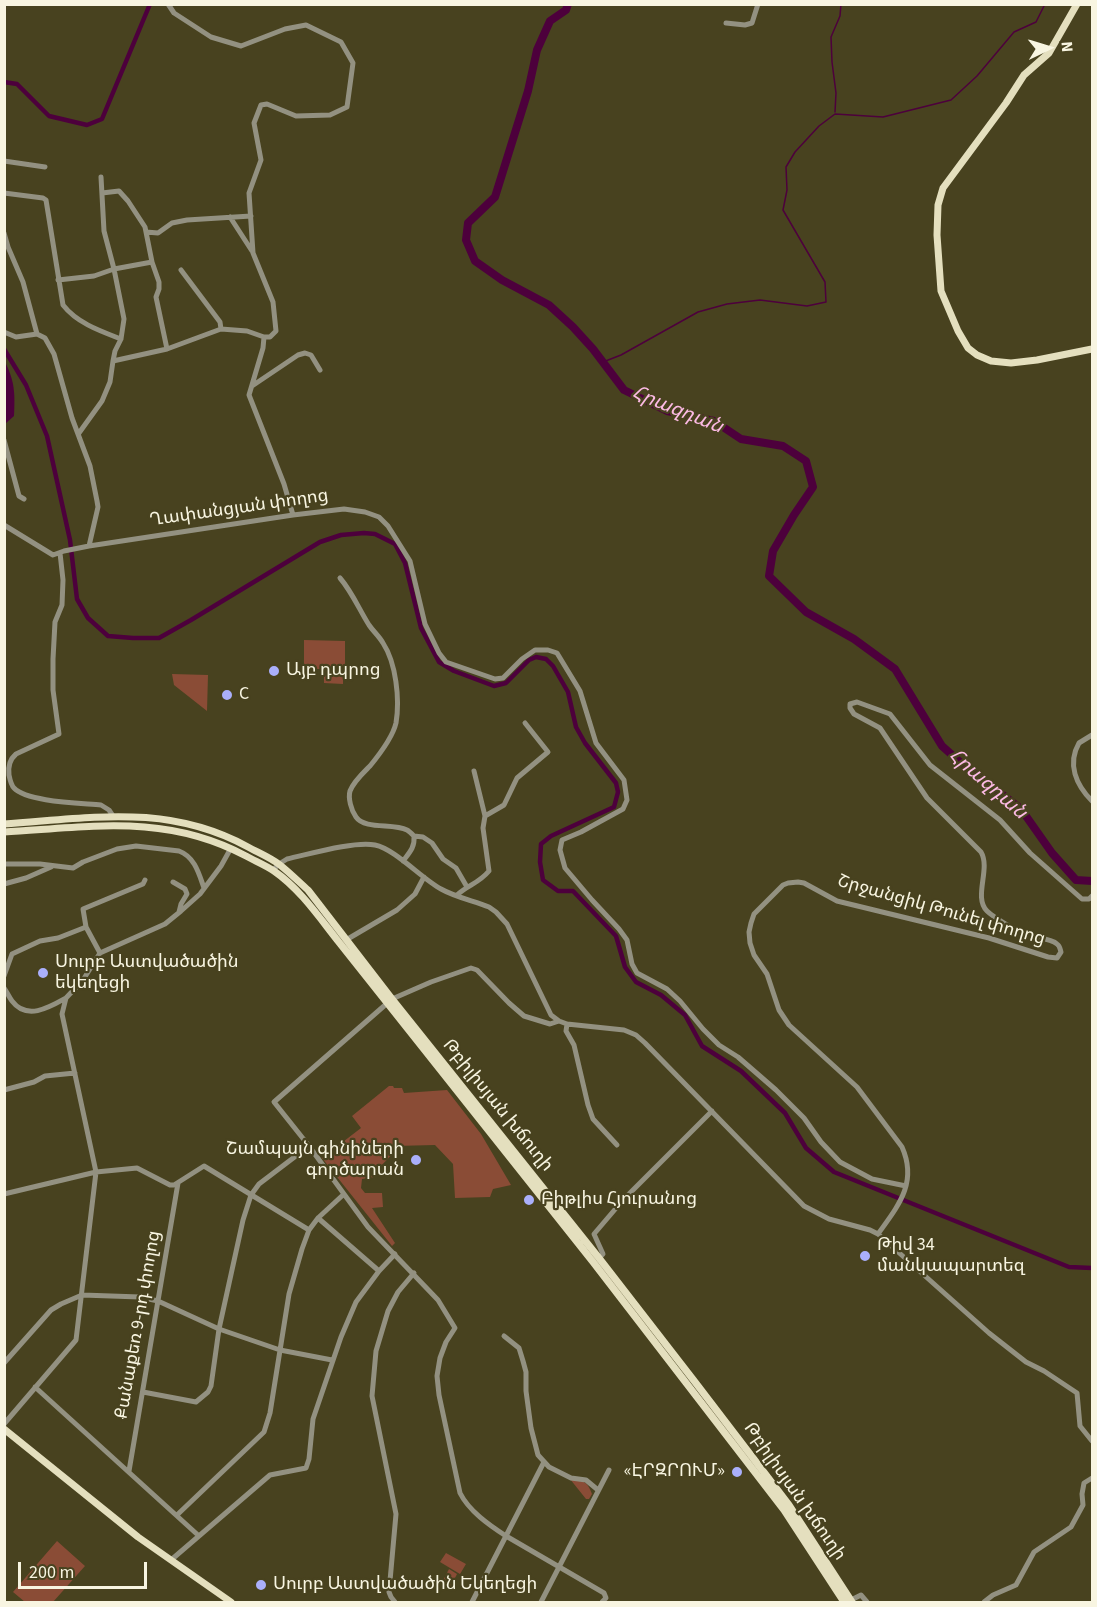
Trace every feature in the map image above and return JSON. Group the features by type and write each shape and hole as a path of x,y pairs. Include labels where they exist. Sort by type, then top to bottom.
{"main road":[{"path":"1077,4 1048,53 1024,75 943,188 938,206 936,235 941,291 958,331 968,348 977,355 991,361 1011,363 1092,348"},
{"name":"Թբիլիսյան խճուղի","path":"4,824 113,816 146,817 190,824 213,830 279,864 308,890 389,1002 784,1510 849,1602"},
{"name":"Թբիլիսյան խճուղի","path":"4,832 110,825 170,828 188,832 231,848 273,870 287,881 599,1258 789,1505 849,1602"},
{"path":"4,1429 138,1537 231,1602"}],"street":[{"path":"168,4 174,13 211,37 241,46 285,29 306,25 341,42 353,63 347,106 330,115 296,116 267,104 261,105 254,123 261,160 249,193 253,253"},
{"path":"726,23 745,25 752,23 758,4"},
{"path":"4,161 45,167"},
{"path":"79,433 102,401 110,382 113,361 121,339 123,319 104,231 101,177"},
{"path":"102,193 119,190 146,227 152,262 159,282 156,297 166,349"},
{"path":"4,193 46,200 63,305 70,314 90,327 121,339"},
{"path":"146,232 158,232 172,223 187,219 251,216"},
{"path":"113,361 166,349 221,329 247,332 264,337 270,337 276,331 273,302 253,253 230,217"},
{"path":"4,232 7,247 23,282 37,334"},
{"path":"58,280 94,276 114,269 152,262"},
{"path":"181,270 220,322 221,329"},
{"path":"4,332 16,337 37,334 45,338 54,354 72,418 90,466 97,501 98,507 89,546"},
{"path":"264,337 249,395 284,484 293,515"},
{"path":"252,386 293,358 305,353 312,355 320,369"},
{"path":"4,440 19,496 24,499"},
{"name":"Ղափանցյան փողոց","path":"62,552 293,515 345,509 379,517 393,533 410,561 425,624 446,662 495,679 503,678 535,650 548,650 557,654 580,691 596,743 624,780 627,800 623,809 562,840 560,850 566,868 627,940 632,964 637,973 667,989 718,1045 738,1057 776,1090 804,1118 821,1142 840,1162 872,1179 906,1190"},
{"path":"4,525 53,555 62,552 63,580 62,605 54,622 53,659 53,690 59,734 16,754 11,759 8,768 10,781 13,788 37,798 100,805 109,810 113,816"},
{"path":"340,578 389,654 397,693 396,724 385,746 349,792 350,804 356,818 364,824 408,830 414,836 423,837 432,843 442,859 456,868 467,887"},
{"name":"Շրջանցիկ Թունել փողոց","path":"878,1234 900,1204 906,1190 908,1171 902,1147 857,1088 783,1017 770,981 754,955 750,943 750,923 754,914 783,885 798,882 837,901 989,938 1048,957 1057,958 1060,955 1060,949 1055,942 1025,935 987,912 982,903 985,865 981,852 927,798 880,728 854,714 850,704 857,702 890,714 930,765 1000,820 1030,853 1082,899 1089,899 1092,896"},
{"path":"485,816 504,805 517,778 548,752 525,723"},
{"path":"1092,735 1079,743 1073,758 1074,773 1078,783 1092,801"},
{"path":"457,895 467,887 481,882 489,871 483,828 485,816 474,771"},
{"path":"403,861 412,850 414,836"},
{"path":"273,870 287,859 350,846 376,845 403,861 440,889 489,907 502,918 551,1015 567,1024 624,1030 636,1035 804,1206 829,1219 878,1234 989,1333 1026,1362 1077,1393 1080,1426 1092,1441"},
{"path":"4,864 31,863 73,868 117,849 136,846 179,851 191,858 204,888"},
{"path":"4,988 15,1004 27,1010 43,1010 66,998 83,980 100,953 165,924 178,914 204,888 231,848"},
{"path":"4,884 22,880 53,867"},
{"path":"346,940 397,910 415,894 424,877"},
{"path":"100,953 86,927 82,913 84,908 143,884 144,880"},
{"path":"173,882 185,889 187,894 178,914"},
{"path":"4,976 12,954 40,941 58,938 86,927"},
{"path":"559,1021 550,1024 525,1016 477,970 471,968 431,982 389,1002 274,1102 368,1227 438,1300 455,1328 446,1342 437,1376 439,1395 460,1493 464,1502 506,1536 604,1593 606,1598 603,1602"},
{"path":"4,1424 76,1340 96,1172 62,1014 66,998"},
{"path":"567,1024 566,1031 574,1045 593,1119 617,1145"},
{"path":"4,1090 34,1082 45,1076 75,1073"},
{"path":"599,1258 603,1254 594,1234 623,1200 712,1111"},
{"path":"143,1392 196,1402 211,1386 219,1329 243,1220 251,1195 259,1184 309,1146"},
{"path":"4,1194 96,1172 139,1168 170,1185 178,1183 207,1166 309,1230"},
{"name":"Քանաքեռ 9-րդ փողոց","path":"129,1471 178,1183"},
{"path":"177,1515 264,1432 270,1413 289,1294 302,1249 309,1230 318,1218 344,1194"},
{"path":"318,1218 379,1271"},
{"path":"171,1560 270,1475 306,1468 313,1419 332,1360 356,1302 395,1254"},
{"path":"395,1602 389,1592 396,1514 372,1396 376,1351 387,1311 398,1292 414,1273"},
{"path":"4,1363 51,1310 82,1295 158,1301 219,1329 280,1350 332,1360"},
{"path":"504,1336 519,1348 523,1361 531,1428 538,1455 549,1467 566,1476 586,1479 598,1490"},
{"path":"35,1387 199,1536"},
{"path":"472,1602 544,1462"},
{"path":"540,1602 609,1470"},
{"path":"984,1602 993,1595 1016,1585 1034,1552 1071,1527 1083,1504 1084,1483 1092,1478"},
{"path":"849,1602 861,1595 867,1602"}],"shaded area":[{"path":"4,360 14,387 14,416 5,424"},
{"path":"304,640 345,641 345,669 304,669"},
{"path":"324,673 343,674 343,684 324,683"},
{"path":"172,674 208,675 207,711 174,685"},
{"path":"389,1086 402,1088 404,1093 447,1090 481,1134 511,1185 493,1189 490,1197 455,1198 453,1164 435,1145 394,1146 396,1150 381,1166 384,1170 374,1177 362,1179 361,1188 365,1193 382,1193 383,1207 372,1208 395,1243 392,1246 322,1158 361,1128 352,1116"},
{"path":"570,1479 587,1484 592,1494 589,1499 586,1499"},
{"path":"57,1541 85,1566 53,1602 25,1602 13,1592"},
{"path":"446,1553 466,1564 460,1574 440,1562"},
{"path":"449,1569 457,1574 449,1590 440,1586"}],"waterway":[{"path":"4,82 17,84 49,116 87,125 102,119 150,4"},
{"name":"Հրազդան","path":"568,4 566,10 550,21 537,50 528,91 495,197 468,223 466,240 475,261 502,280 549,305 593,349 624,390 667,411 714,421 741,439 783,446 806,461 813,487 773,551 769,576 806,612 854,639 895,669 942,746 1021,809 1052,853 1076,880 1092,881"},
{"path":"835,112 836,93 831,37 840,16 841,4"},
{"path":"603,362 621,355 698,312 727,304 760,300 807,306 826,302 825,282 783,210 787,190 786,167 795,152 819,126 835,114 883,117 951,100 977,76 1014,32 1036,22 1045,4"},
{"path":"4,349 26,385 47,436 70,540 77,599 88,618 108,636 159,638 320,542 341,535 375,534 395,544 405,563 421,628 439,662 454,671 494,686 506,683 529,660 536,657 546,659 553,666 568,692 576,727 585,743 616,783 618,792 614,807 551,836 541,844 540,862 543,880 558,891 573,891 616,936 625,967 636,982 661,995 685,1015 702,1046 741,1071 785,1113 806,1148 834,1172 1069,1267 1092,1268"}],"place":[{"name":"Այբ դպրոց","path":"274,671"},
{"name":"C","path":"227,695"},
{"name":"Սուրբ Աստվածածին եկեղեցի","path":"43,973"},
{"name":"Շամպայն գինիների գործարան","path":"416,1160"},
{"name":"Բիթլիս Հյուրանոց","path":"529,1200"},
{"name":"Թիվ 34 մանկապարտեզ","path":"865,1256"},
{"name":"«ԷՐԶՐՈՒՄ»","path":"737,1472"},
{"name":"Սուրբ Աստվածածին Եկեղեցի","path":"261,1585"}]}
